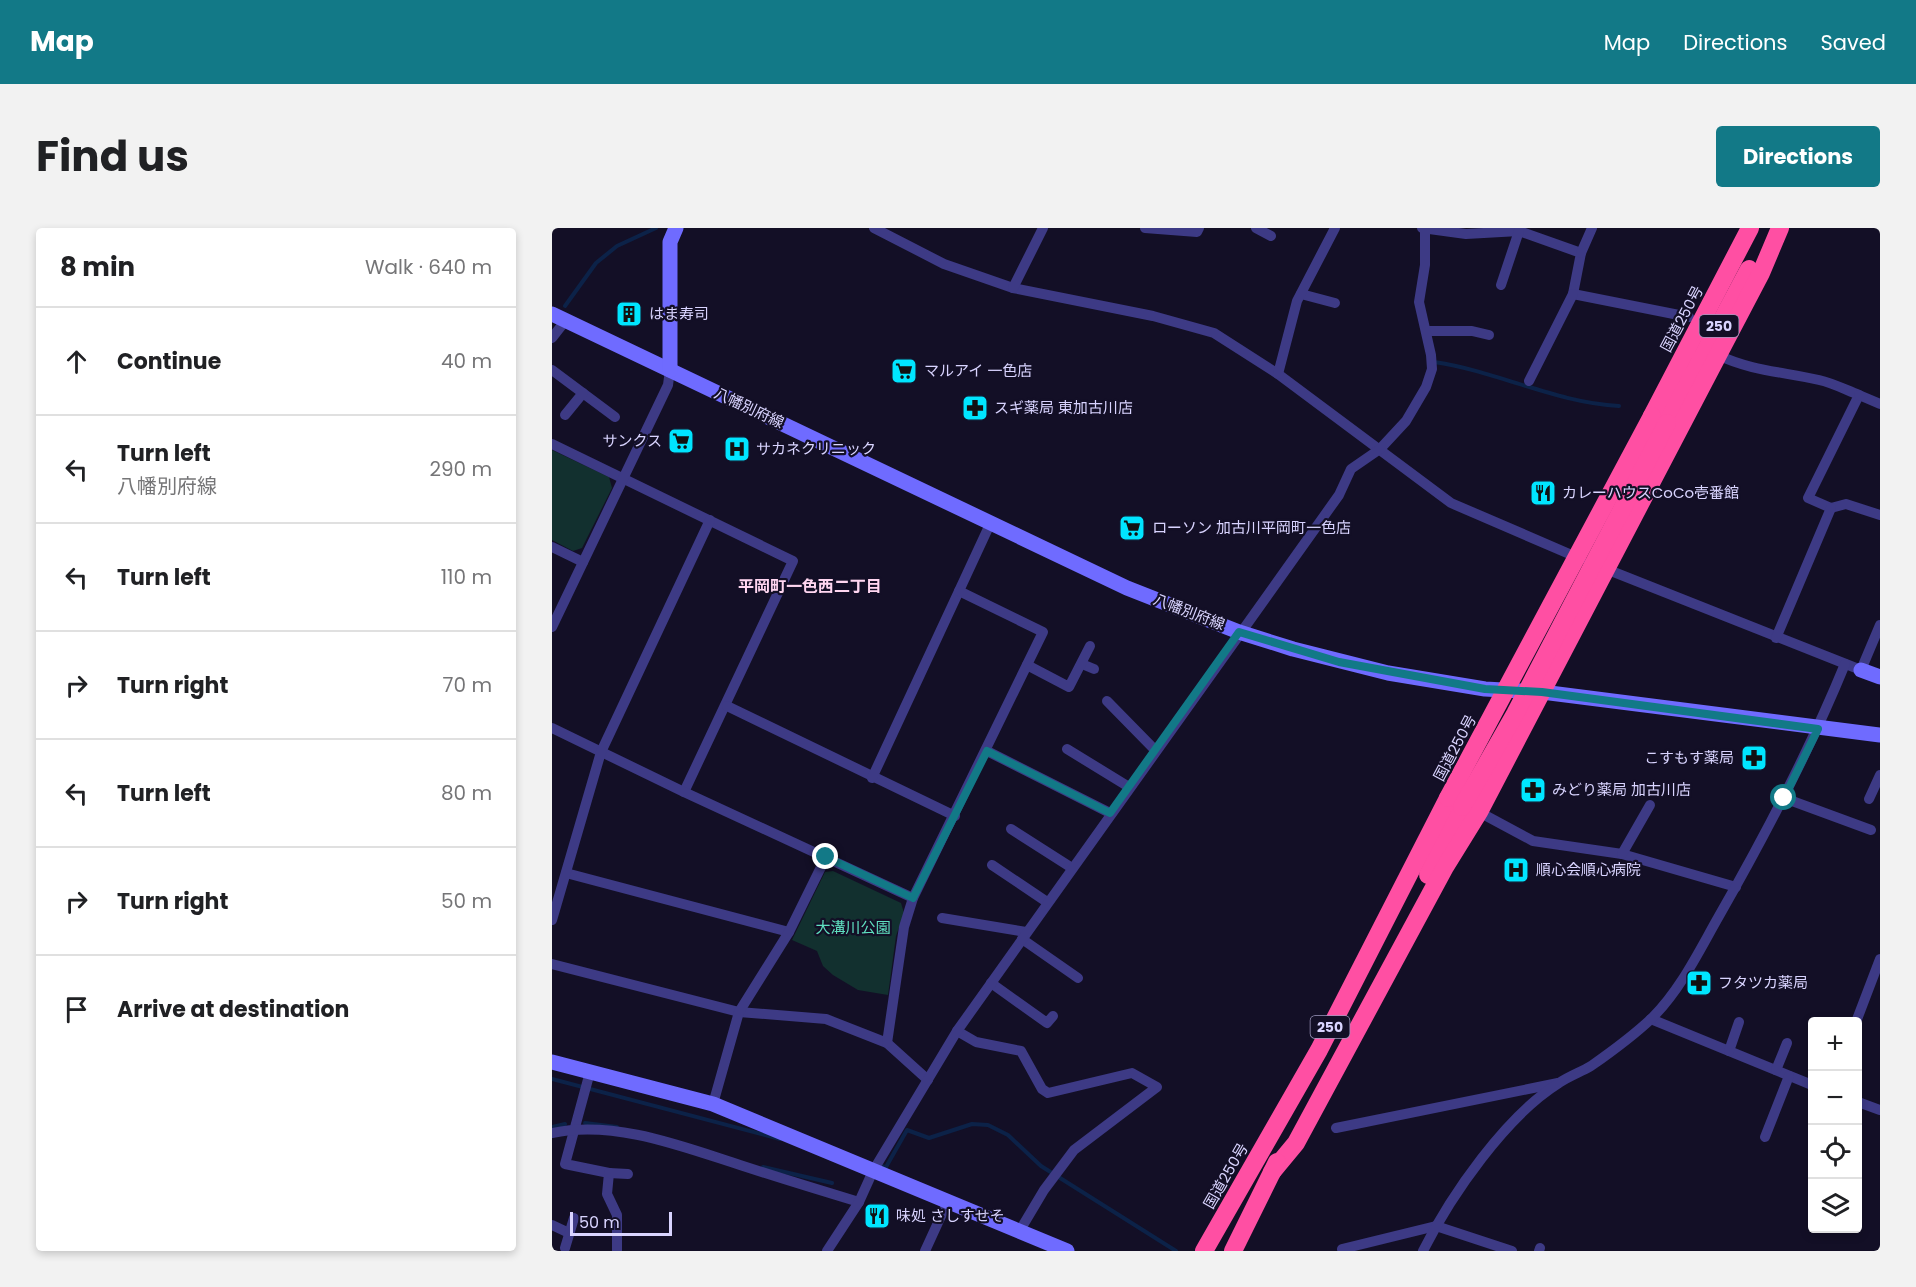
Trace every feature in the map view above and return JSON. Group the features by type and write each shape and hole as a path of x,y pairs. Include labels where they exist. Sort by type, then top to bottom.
{"highway":[{"name":"国道250号","path":"1660,419 1744,228"},
{"name":"国道250号","path":"1233,1251 1272,1172 1349,1030 1660,419 1771,228"},
{"name":"250","path":"1463,806 1542,692 1761,273 1780,228"},
{"name":"国道250号","path":"1204,1251 1318,1050 1463,806"}],"main road":[{"path":"670,370 670,242 676,228"},
{"name":"八幡別府線","path":"559,317 1127,588 1239,632 1388,673 1485,689 1542,692 1818,729 1880,735"},
{"path":"1861,670 1880,677"},
{"path":"552,1062 713,1104 1019,1232 1037,1245 1067,1251"}],"street":[{"path":"874,228 944,264 1013,288 1153,316 1214,333 1278,374 1451,503 1776,638 1861,670 1880,625"},
{"path":"1013,288 1042,228"},
{"path":"1145,228 1197,232 1199,228"},
{"path":"1256,228 1271,236"},
{"path":"1278,374 1297,301 1335,228"},
{"path":"827,1251 859,1202 873,1171 957,1031 1110,813 1339,495 1351,469 1380,449 1406,421 1426,387 1432,369 1419,302 1425,265 1424,228 1519,231 1581,254"},
{"path":"1529,381 1574,294 1581,254 1592,228"},
{"path":"1501,285 1519,231"},
{"path":"1301,294 1335,303"},
{"path":"1574,294 1689,317"},
{"path":"552,338 559,317"},
{"path":"1426,331 1472,325 1489,335"},
{"path":"1718,355 1734,363 1783,375 1820,380 1880,404"},
{"path":"552,370 615,417"},
{"path":"552,627 668,384 670,370"},
{"path":"565,415 583,393"},
{"path":"1859,395 1808,498 1831,508 1846,504 1880,515"},
{"path":"552,444 793,561 727,706 684,792"},
{"path":"1776,638 1831,508"},
{"path":"552,920 601,752 710,520"},
{"path":"872,778 991,522"},
{"path":"552,547 583,562"},
{"path":"887,1043 904,927 913,898 987,751 1043,632 959,591"},
{"path":"1027,665 1069,687 1090,646"},
{"path":"1082,664 1094,669"},
{"path":"1423,1251 1474,1166 1526,1111 1558,1083 1590,1066 1651,1019 1678,988 1784,798 1818,729 1845,664"},
{"path":"1107,700 1156,751"},
{"path":"727,706 872,778 955,816"},
{"path":"552,728 913,898"},
{"path":"1067,749 1129,787"},
{"path":"987,751 1110,813"},
{"path":"1869,800 1880,775"},
{"path":"1784,798 1871,830"},
{"path":"1622,854 1650,805"},
{"path":"1463,806 1533,841 1622,854 1736,887"},
{"path":"1011,829 1071,868"},
{"path":"713,1104 740,1012 789,932 826,857"},
{"path":"992,865 1047,902"},
{"path":"566,873 789,932"},
{"path":"942,918 1024,935 1078,978"},
{"path":"1858,1017 1880,959"},
{"path":"552,964 740,1012 816,1017 887,1043 928,1080"},
{"path":"991,983 1047,1023 1053,1016"},
{"path":"1651,1019 1808,1083"},
{"path":"1728,1051 1739,1022"},
{"path":"957,1031 976,1042 1021,1051 1042,1089 1048,1093 1132,1073 1157,1087 1074,1150 1050,1181 1019,1232"},
{"path":"1776,1070 1787,1043"},
{"path":"590,1072 565,1164 609,1173 628,1174"},
{"path":"1765,1137 1789,1076"},
{"path":"1336,1128 1558,1083"},
{"path":"1862,1104 1880,1110"},
{"path":"552,1132 575,1128 599,1128 665,1142 859,1202"},
{"path":"609,1173 607,1194 617,1215 617,1251"},
{"path":"925,1251 946,1203"},
{"path":"565,1248 574,1218"},
{"path":"552,1225 569,1233"},
{"path":"1342,1249 1436,1226 1512,1251"}],"green space":[{"path":"552,450 609,477 612,488 582,548 573,551 552,540"},
{"name":"大溝川公園","path":"833,871 901,903 904,913 896,936 888,995 858,990 823,966 817,951 792,940 825,872"}],"waterway":[{"path":"565,306 596,263 617,246 656,228"},
{"path":"1434,362 1481,372 1572,399 1619,406"},
{"path":"552,1079 780,1139"},
{"path":"585,1123 617,1127"},
{"path":"552,1127 565,1124"},
{"path":"881,1166 886,1167 907,1130 929,1138 972,1124 988,1125 1008,1135 1041,1166 1176,1251"},
{"path":"763,1167 832,1183"}],"place":[{"name":"はま寿司","path":"629,314"},
{"name":"マルアイ 一色店","path":"904,371"},
{"name":"スギ薬局 東加古川店","path":"975,408"},
{"name":"サンクス","path":"681,441"},
{"name":"サカネクリニック","path":"737,449"},
{"name":"カレーハウスCoCo壱番館","path":"1543,493"},
{"name":"ローソン 加古川平岡町一色店","path":"1132,528"},
{"name":"こすもす薬局","path":"1754,758"},
{"name":"みどり薬局 加古川店","path":"1533,790"},
{"name":"順心会順心病院","path":"1516,870"},
{"name":"フタツカ薬局","path":"1699,983"},
{"name":"味処 さしすせそ","path":"877,1216"}],"district":[{"name":"平岡町一色西二丁目","path":"810,586"}],"route":[{"path":"826,857 913,898 987,751 1110,813 1239,632 1339,662 1388,673 1485,689 1542,692 1818,729 1784,798"}]}
